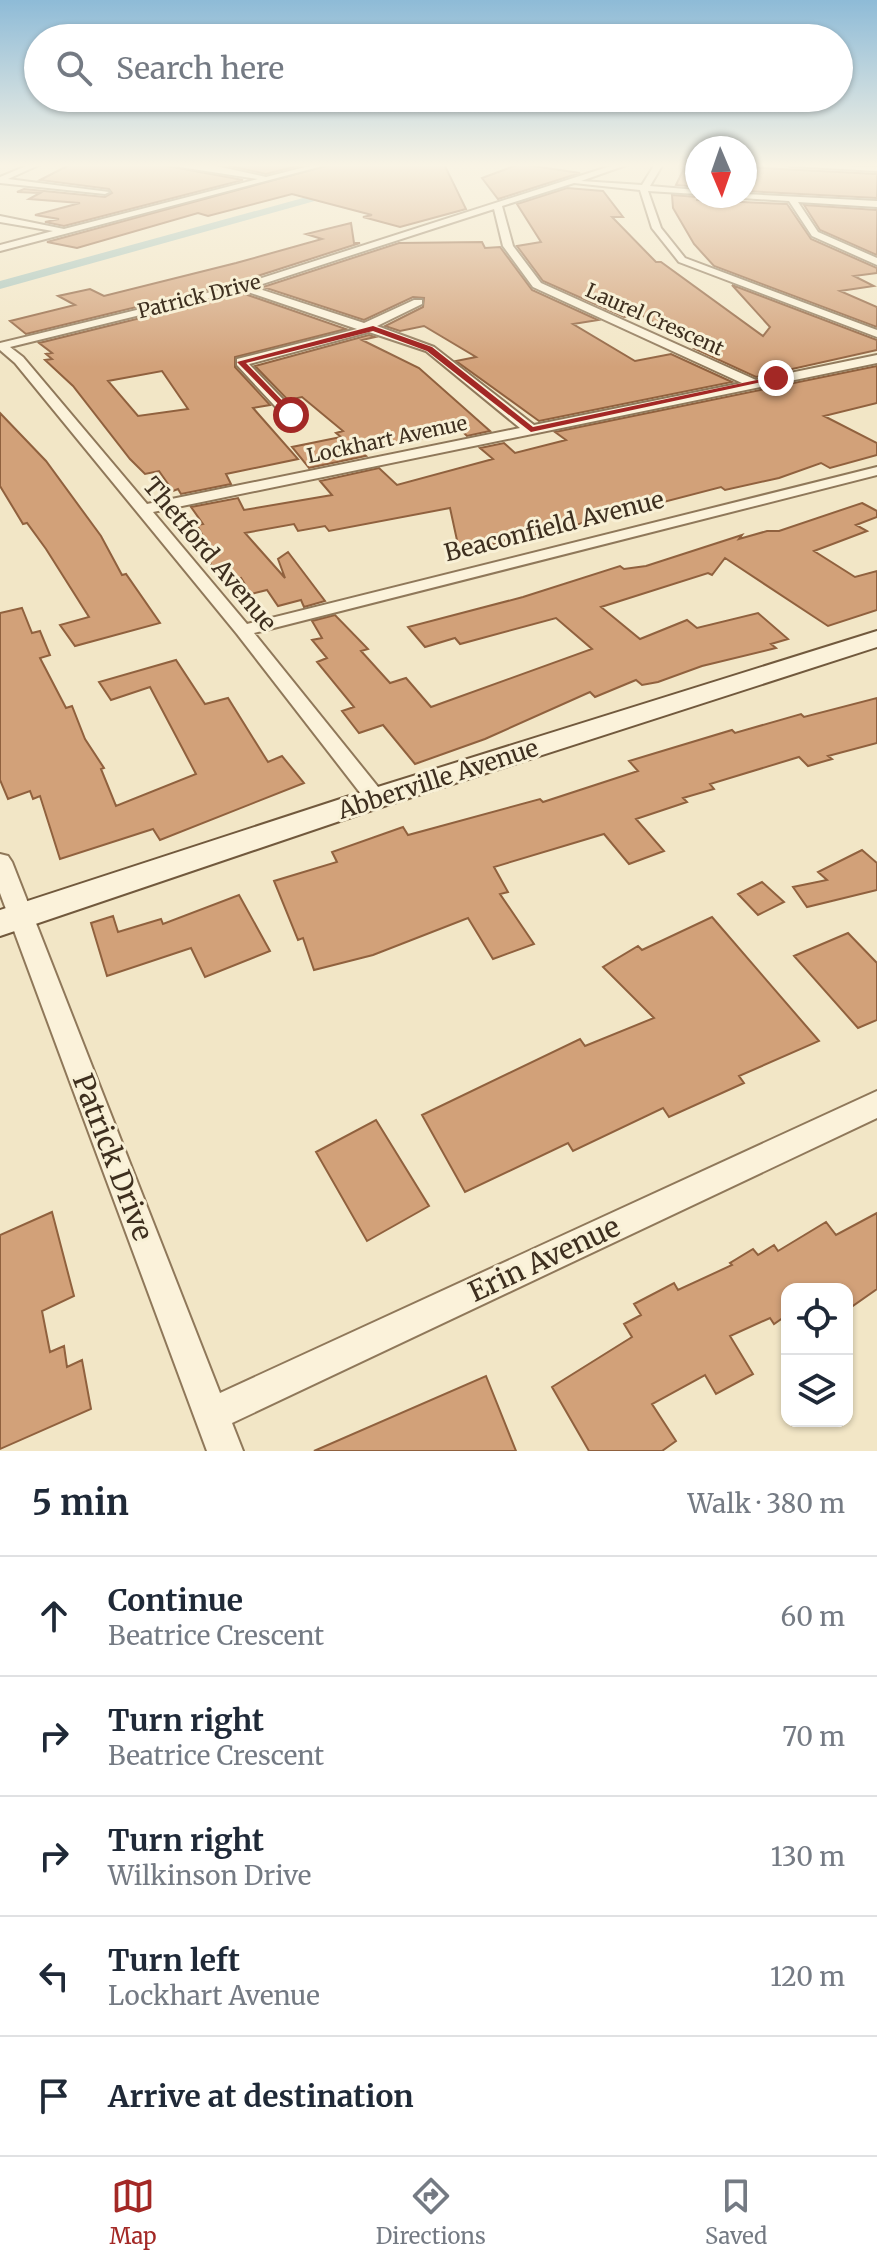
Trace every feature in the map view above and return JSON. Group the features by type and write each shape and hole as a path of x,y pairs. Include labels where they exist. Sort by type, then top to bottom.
{"street":[{"path":"3,246 67,232"},
{"name":"Patrick Drive","path":"1,346 243,287 419,232"},
{"name":"Laurel Crescent","path":"504,232 508,246 537,285 752,383"},
{"path":"659,232 669,249 682,260 877,334"},
{"path":"813,232 877,262"},
{"path":"243,287 430,349 531,430"},
{"path":"291,415 241,362 370,327 418,302"},
{"name":"Thetford Avenue","path":"1,346 19,360 243,630 376,798"},
{"name":"Lockhart Avenue","path":"141,510 877,359"},
{"name":"Beaconfield Avenue","path":"243,630 877,471"},
{"name":"Abberville Avenue","path":"10,920 376,798 877,639"},
{"name":"Patrick Drive","path":"0,862 10,920 225,1451"},
{"name":"Erin Avenue","path":"211,1415 877,1104"}],"building":[{"path":"85,232 133,232 77,248 47,242"},
{"path":"352,232 354,243 360,243 239,282 26,334 10,321 75,305 58,296 90,289 104,296 322,239 306,234"},
{"path":"535,232 626,232 656,262 661,262 763,336 770,327 732,285 877,340 877,350 756,377 695,349 700,348 641,315 624,317 543,281 517,246 541,242"},
{"path":"687,232 806,232 811,239 877,268 877,273 854,276 874,286 840,291 877,307 877,327 714,266"},
{"path":"824,232 877,232 877,255"},
{"path":"482,242 485,248 500,247 532,290 598,320 573,324 635,361 671,354 732,382 539,421 456,361 476,357 424,326 400,331 385,326 423,307 424,298 413,297 364,320 263,287 399,243"},
{"path":"242,293 346,329 235,357 235,367 270,405 253,408 298,459 226,474 231,484 181,494 178,489 173,491 159,471 145,474 130,459 73,386 45,360 52,359 46,354 52,353 39,343","holes":["162,371 188,409 138,416 108,381"]},
{"path":"369,335 375,337 362,340 419,368 490,431 467,436 459,428 423,434 424,438 360,451 366,456 309,468 292,447 341,437 336,433 343,431 302,397 288,400 255,366"},
{"path":"877,366 877,403 824,416 877,443 877,455 830,468 821,463 779,478 725,490 721,487 529,537 525,534 460,554 450,508 329,531 325,526 298,531 294,524 245,533 285,578 278,559 288,552 325,601 304,607 301,600 278,606 267,590 251,594 241,578 225,582 206,558 218,555 204,538 197,525 203,524 191,507 238,498 244,510 332,495 320,481 379,468 397,485 493,459 480,448 504,443 515,453 566,440 555,432"},
{"path":"0,413 46,461 101,536 122,575 126,574 160,623 75,646 60,625 89,617 46,549 27,523 23,524 0,486"},
{"path":"862,503 877,511 877,517 856,525 867,531 814,551 855,577 877,571 877,610 828,626 725,558 712,575 708,573 601,607 640,639 687,620 697,628 758,613 788,639 771,644 776,648 702,666 658,682 642,685 636,680 595,697 590,692 485,739 415,764 383,725 359,733 342,711 354,707 317,662 327,658 312,640 322,638 312,621 335,615 368,649 361,651 390,683 406,678 431,707 592,649 556,618 460,644 455,638 425,647 408,627 523,597 620,566 624,569 646,566 742,535 739,539 779,531"},
{"path":"22,608 32,633 40,631 50,655 40,658 66,708 72,706 85,739 104,768 101,769 116,806 196,774 150,687 111,700 99,682 176,660 205,704 228,698 268,762 282,756 304,783 160,840 153,829 60,859 40,796 33,799 30,791 8,799 0,780 0,613"},
{"path":"877,698 877,743 828,756 832,759 808,766 799,757 710,784 714,789 683,798 687,802 636,819 664,851 629,864 604,834 494,867 508,892 500,894 534,944 493,959 468,918 373,955 314,970 303,938 298,940 274,881 337,862 332,852 403,827 408,835 540,799 543,802 638,771 629,761 732,730 735,733 801,714 804,717"},
{"path":"862,850 877,863 877,890 807,907 793,887 827,880 818,872"},
{"path":"762,882 784,902 758,915 738,894"},
{"path":"239,895 270,951 205,977 191,948 107,976 91,923 113,916 118,932 161,919 163,924"},
{"path":"712,917 819,1041 739,1076 744,1083 669,1117 663,1108 573,1151 568,1143 465,1192 422,1115 580,1039 585,1046 654,1018 603,967 638,946 642,950"},
{"path":"848,933 877,963 877,1020 858,1028 794,956"},
{"path":"376,1120 429,1206 367,1241 316,1152"},
{"path":"52,1212 74,1296 42,1311 50,1352 64,1346 67,1367 82,1360 91,1409 0,1449 0,1235"},
{"path":"877,1213 877,1289 853,1306 853,1283 781,1283 781,1319 774,1324 770,1318 730,1336 753,1374 716,1394 705,1375 652,1404 676,1441 662,1451 589,1451 552,1387 632,1337 624,1324 641,1315 634,1304 674,1283 678,1290 732,1265 730,1263 753,1249 758,1255 774,1245 778,1251 826,1222 836,1235"},
{"path":"486,1376 516,1451 314,1451"}],"waterway":[{"path":"0,285 192,232"}],"route":[{"path":"291,415 261,388 241,362 373,328 430,349 531,430 776,378"}]}
